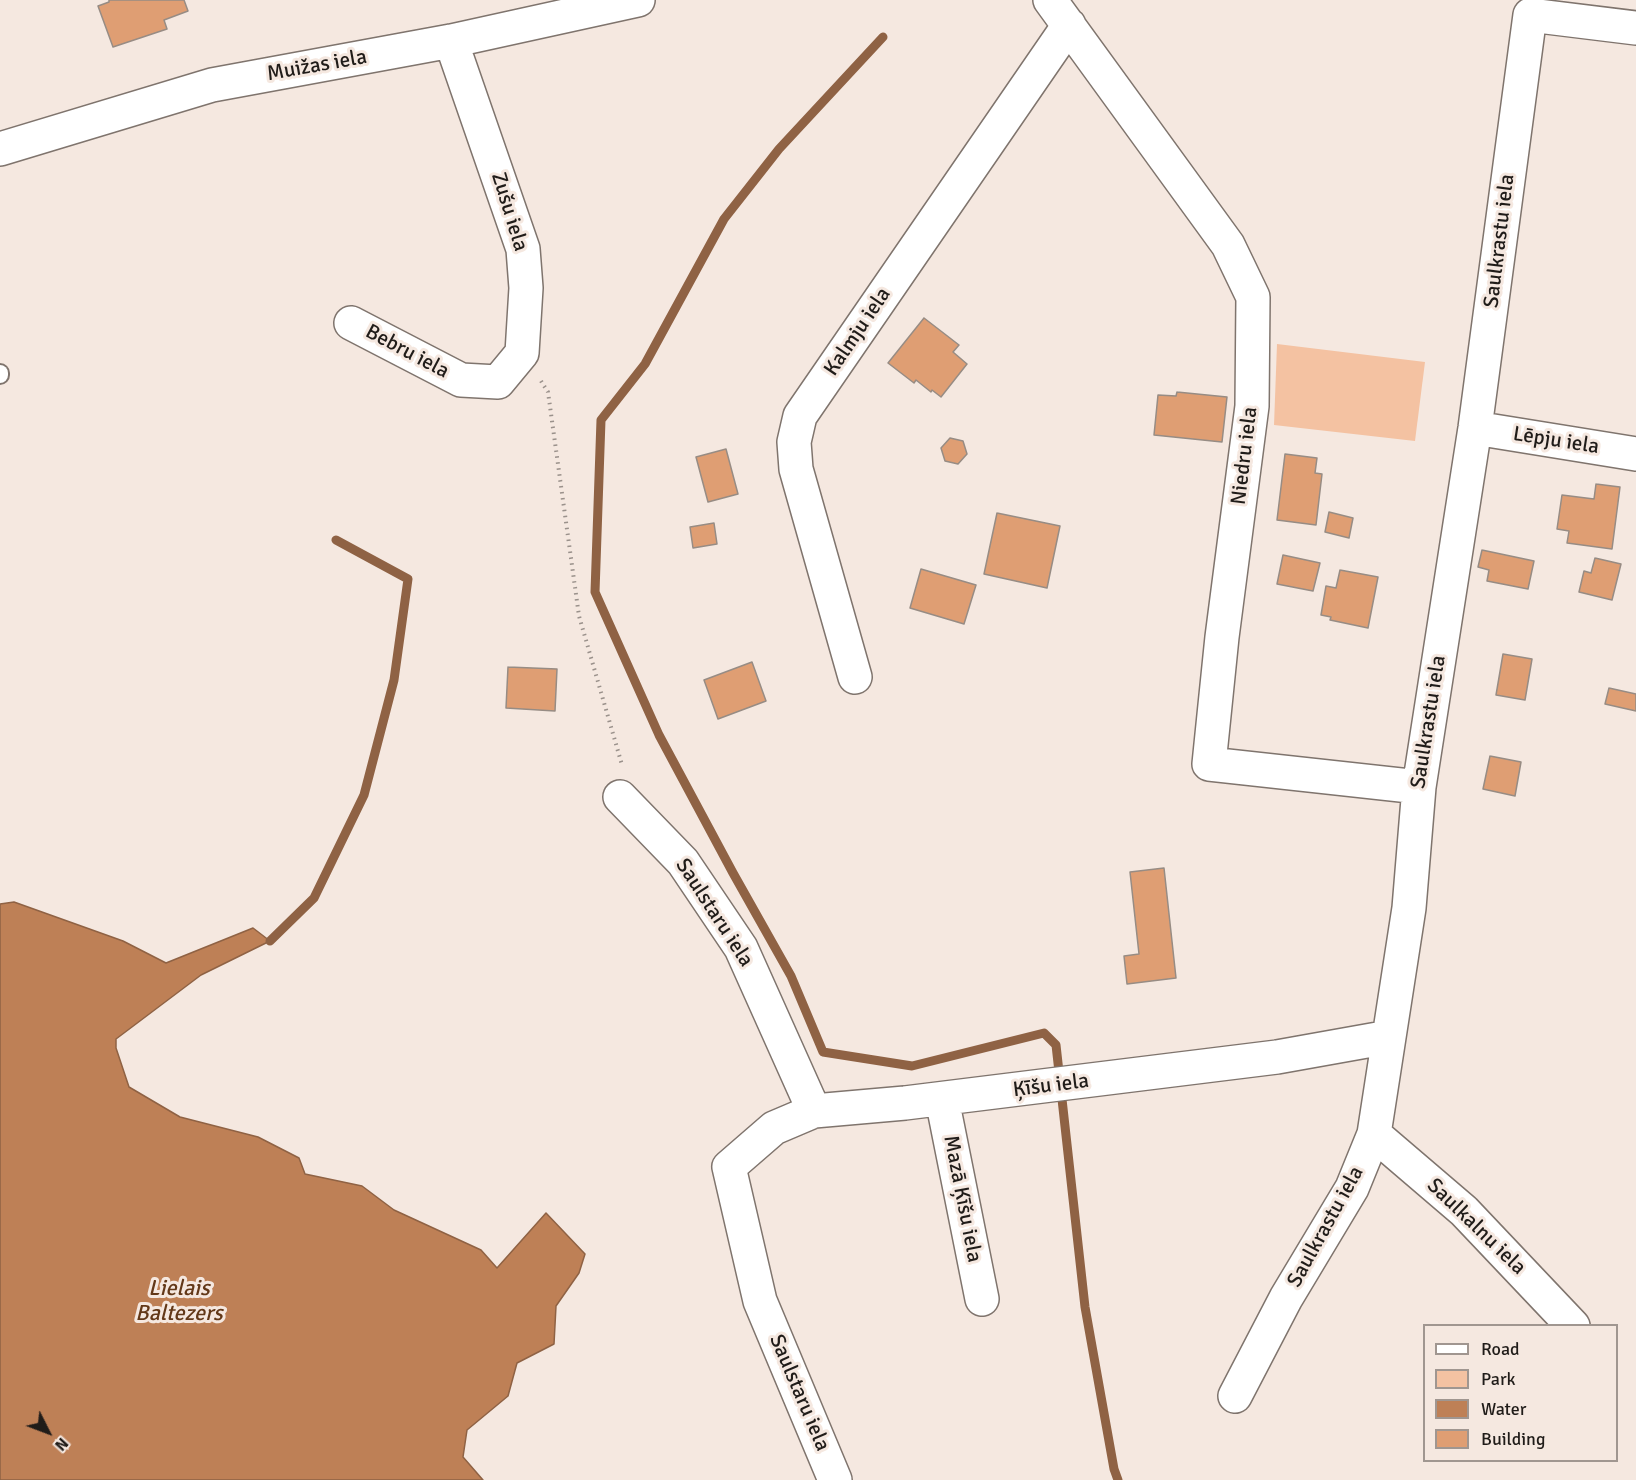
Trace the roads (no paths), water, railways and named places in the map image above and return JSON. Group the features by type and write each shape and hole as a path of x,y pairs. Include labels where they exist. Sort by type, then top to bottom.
{"street":[{"name":"Muižas iela","path":"0,149 212,85 451,41 639,0"},
{"path":"1521,7 1636,28"},
{"name":"Saulkrastu iela","path":"1235,1396 1286,1298 1352,1188 1374,1134 1409,908 1419,787 1475,428 1521,7"},
{"name":"Kalmju iela","path":"855,677 796,469 794,442 800,416 1059,12"},
{"name":"Niedru iela","path":"1059,12 1228,245 1253,297 1252,406 1222,637 1209,764 1419,787"},
{"name":"Zušu iela","path":"451,41 523,249 526,288 522,353 498,382"},
{"name":"Bebru iela","path":"351,322 461,380 498,382"},
{"name":"Lēpju iela","path":"1475,428 1636,454"},
{"name":"Saulstaru iela","path":"620,797 683,862 741,948 814,1111"},
{"name":"Ķīšu iela","path":"729,1167 774,1128 814,1111 942,1099 1277,1057 1389,1036"},
{"name":"Mazā Ķīšu iela","path":"942,1099 982,1299"},
{"name":"Saulkalnu iela","path":"1374,1134 1464,1211 1572,1324"},
{"name":"Saulstaru iela","path":"729,1167 760,1301 835,1480"}],"water":[{"name":"Lielais Baltezers","path":"14,902 123,941 166,963 253,928 270,941 201,975 116,1039 116,1048 129,1087 180,1117 258,1137 299,1158 305,1174 362,1186 394,1210 481,1250 497,1268 546,1213 585,1254 579,1273 556,1306 554,1344 517,1363 508,1396 467,1430 463,1457 483,1480 0,1480 0,904"}],"waterway":[{"path":"883,37 779,149 724,219 645,364 601,420 595,592 659,735 791,976 823,1052 912,1066 1044,1033 1056,1045 1085,1307 1114,1469 1118,1480"},
{"path":"270,941 314,898 364,795 394,680 408,579 336,540"}]}
